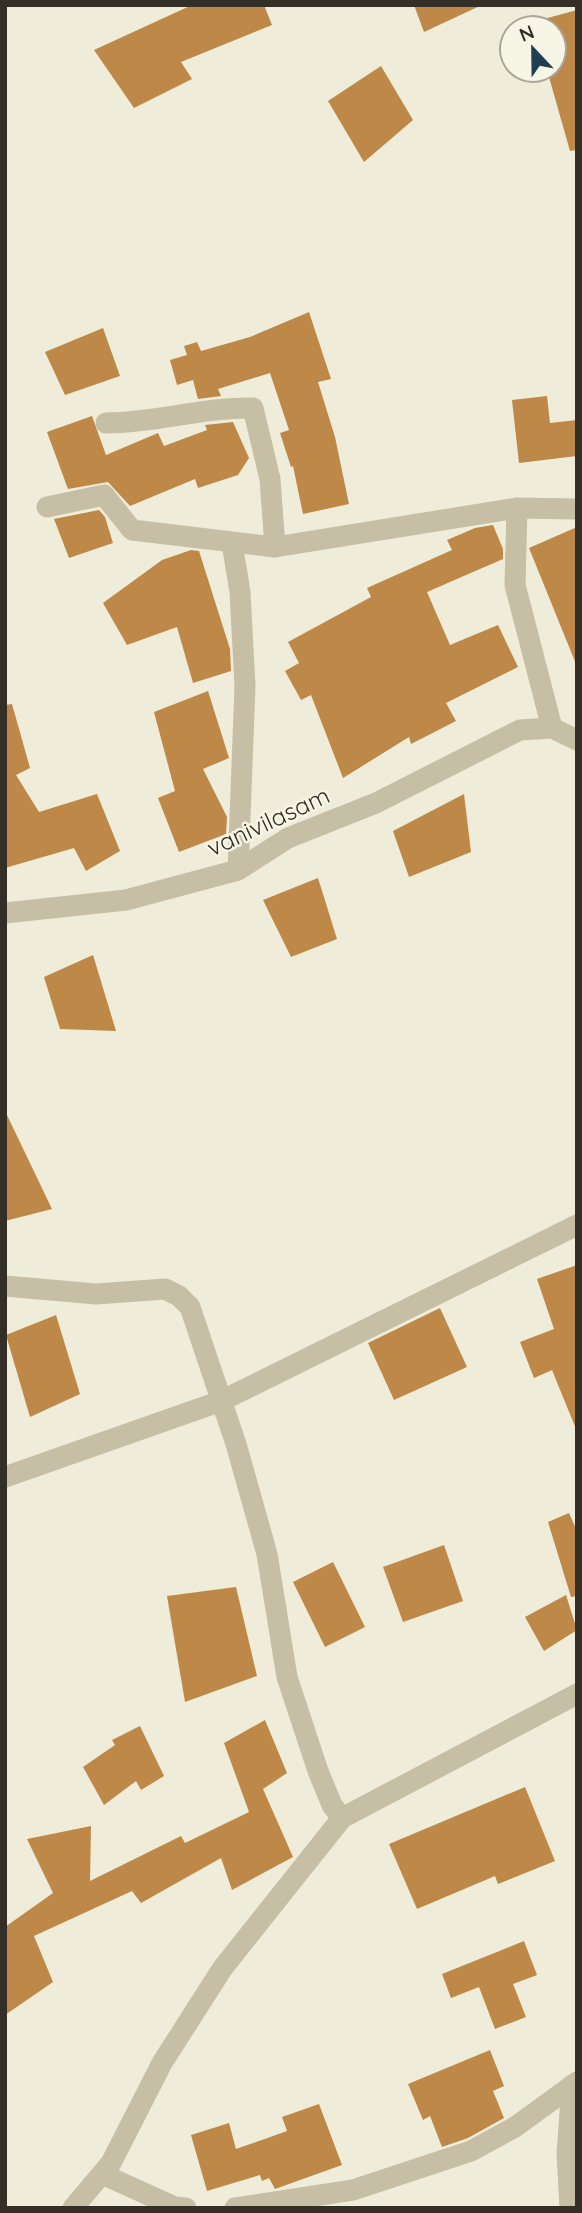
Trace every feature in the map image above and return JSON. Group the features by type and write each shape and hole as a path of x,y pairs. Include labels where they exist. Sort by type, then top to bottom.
{"street":[{"path":"106,423 138,423 227,408 253,408 270,479 275,547"},
{"path":"47,507 104,495 132,530 275,547 517,508 577,509"},
{"path":"517,508 515,585 552,728 577,740"},
{"path":"232,543 240,592 245,686 238,870"},
{"name":"vanivilasam","path":"5,913 126,900 238,870 288,838 376,803 478,753 502,737 520,730 552,728"},
{"path":"5,1477 221,1401 577,1225"},
{"path":"5,1286 96,1294 165,1289 179,1296 190,1307 221,1401 274,1583 287,1677 318,1771 332,1805 342,1818"},
{"path":"73,2208 111,2163 162,2063 222,1969 342,1818 577,1694"},
{"path":"235,2208 353,2190 471,2151 515,2127 574,2083"},
{"path":"570,2208 567,2154 574,2083"},
{"path":"102,2174 175,2207 186,2208"}],"building":[{"path":"192,5 264,5 272,25 181,62 192,79 134,108 94,50"},
{"path":"414,5 482,5 424,32"},
{"path":"577,10 577,150 570,151 551,84 568,84 568,14 562,14"},
{"path":"381,66 413,120 364,162 328,101"},
{"path":"309,312 331,379 318,382 335,437 349,504 303,514 293,466 291,467 280,433 289,430 270,373 218,389 221,396 198,399 193,380 177,385 170,360 187,355 184,346 197,342 201,351 250,337"},
{"path":"103,328 120,376 65,395 45,352"},
{"path":"547,396 550,423 577,420 577,456 519,463 512,400"},
{"path":"92,416 106,455 158,433 164,446 207,430 205,425 233,422 249,458 238,475 198,488 195,479 130,506 108,482 68,489 47,432"},
{"path":"99,510 105,517 113,543 69,558 54,519"},
{"path":"493,525 503,549 503,559 427,592 450,645 498,625 518,667 446,703 456,721 411,744 409,737 343,778 311,695 301,700 285,671 299,663 288,642 371,597 367,588 452,550 447,540 475,528"},
{"path":"577,527 577,664 576,664 529,548"},
{"path":"191,550 199,551 230,649 231,671 193,683 177,627 127,645 103,603 162,560"},
{"path":"208,691 229,758 203,769 227,817 226,834 179,852 158,798 175,791 154,712"},
{"path":"12,704 30,768 16,775 39,812 97,794 120,851 86,871 74,848 5,868 5,705"},
{"path":"464,794 471,852 409,877 393,831"},
{"path":"318,878 337,939 291,957 263,900"},
{"path":"93,955 116,1031 60,1029 44,977"},
{"path":"5,1111 52,1209 5,1221"},
{"path":"577,1265 576,1429 552,1370 534,1378 520,1342 554,1329 537,1279"},
{"path":"440,1308 467,1367 394,1400 368,1343"},
{"path":"56,1315 80,1394 30,1417 6,1335"},
{"path":"569,1513 577,1531 577,1596 571,1597 548,1522"},
{"path":"444,1545 463,1601 403,1622 383,1567"},
{"path":"333,1562 365,1627 325,1647 293,1582"},
{"path":"236,1587 257,1676 185,1702 167,1596"},
{"path":"566,1595 577,1630 544,1651 525,1617"},
{"path":"265,1720 287,1773 263,1789 293,1857 232,1890 221,1858 141,1903 132,1891 34,1936 53,1982 5,2015 5,1927 53,1893 27,1839 91,1826 90,1881 181,1836 185,1843 249,1812 224,1743"},
{"path":"140,1726 164,1776 141,1790 136,1781 104,1805 83,1767 115,1745 112,1740"},
{"path":"525,1787 555,1861 498,1884 495,1876 417,1909 389,1844"},
{"path":"524,1941 537,1975 513,1984 526,2017 495,2029 479,1987 451,1998 442,1974"},
{"path":"490,2050 504,2086 493,2091 504,2118 468,2138 442,2147 430,2116 423,2120 408,2084"},
{"path":"319,2104 342,2165 275,2189 269,2178 262,2181 260,2175 207,2191 191,2135 229,2123 236,2149 287,2131 282,2117"}]}
